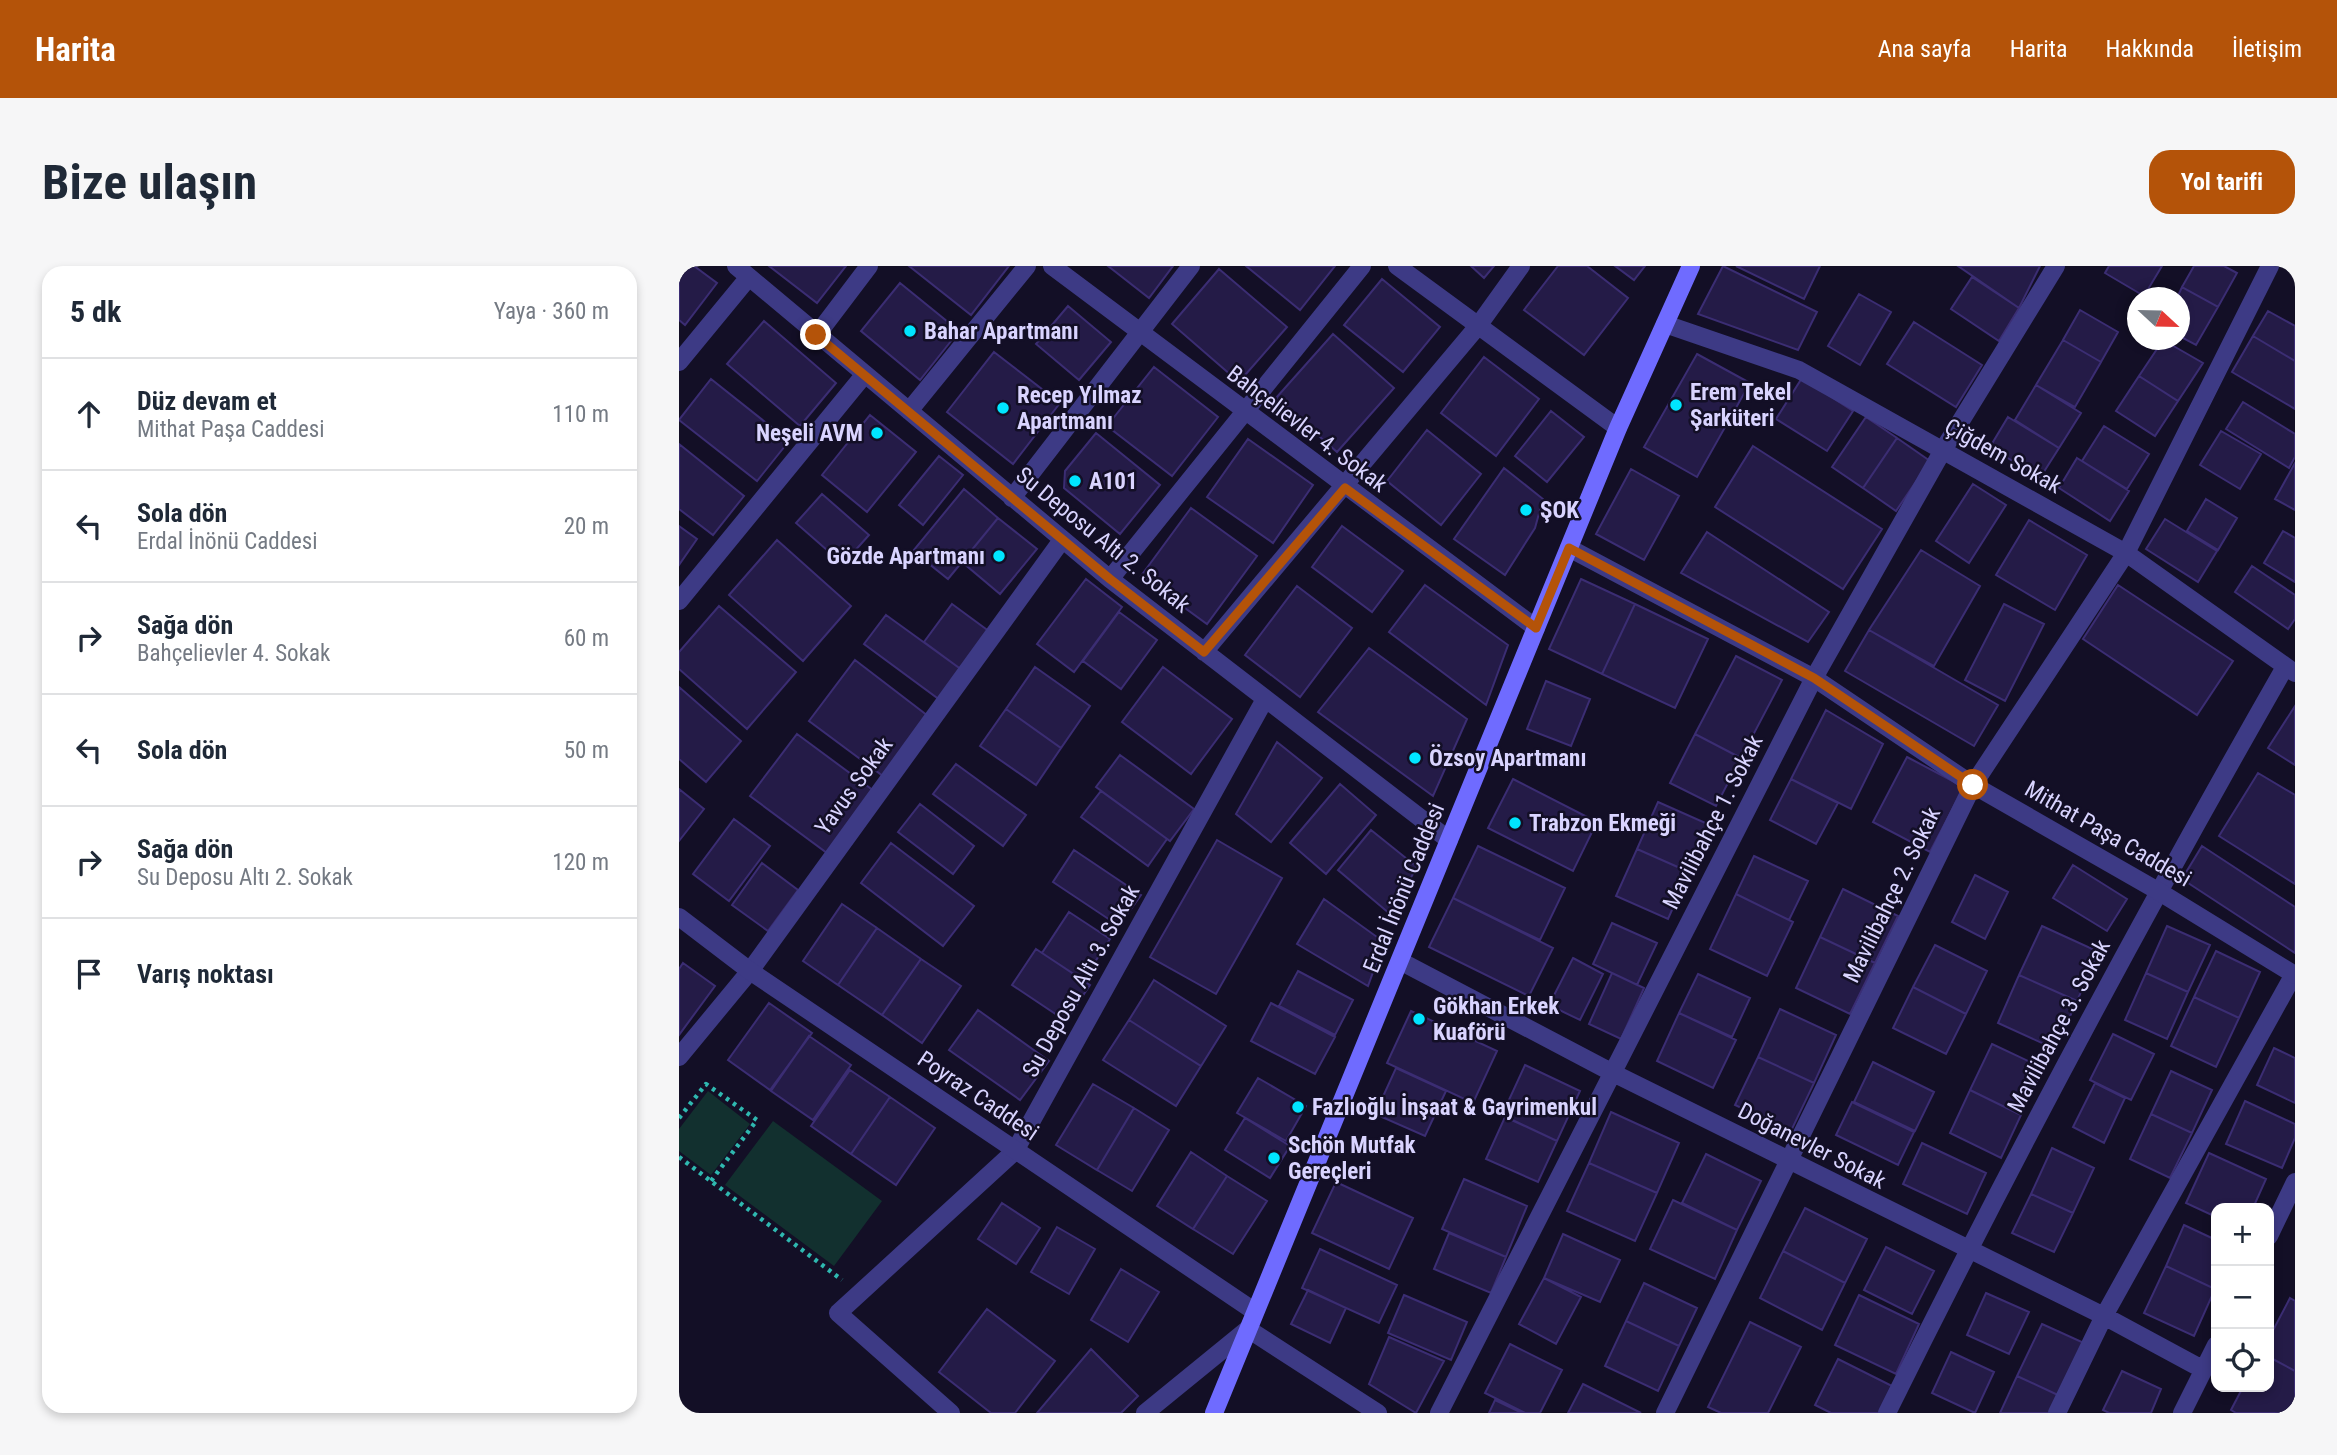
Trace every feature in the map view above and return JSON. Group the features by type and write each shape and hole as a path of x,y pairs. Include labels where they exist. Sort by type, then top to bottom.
{"main road":[{"name":"Erdal İnönü Caddesi","path":"1214,1413 1618,428 1691,266"}],"street":[{"path":"816,335 869,266"},
{"path":"909,411 1027,266"},
{"name":"Bahçelievler 4. Sokak","path":"1052,266 1242,411 1536,628"},
{"path":"1012,498 1191,266"},
{"path":"1110,579 1242,411 1362,266"},
{"path":"1397,266 1618,428"},
{"path":"1204,652 1345,488 1478,326 1521,266"},
{"name":"Mavilibahçe 1. Sokak","path":"1439,1413 1814,678 1943,450 2056,266"},
{"name":"Mavilibahçe 2. Sokak","path":"1665,1413 1973,785 2126,553 2270,266"},
{"path":"679,362 743,271"},
{"name":"Su Deposu Altı 2. Sokak","path":"743,271 1110,579 1449,840"},
{"name":"Çiğdem Sokak","path":"1665,324 1799,370 2126,553 2290,670"},
{"path":"679,601 865,374"},
{"name":"Yavus Sokak","path":"679,1057 750,971 1062,540"},
{"name":"Mithat Paşa Caddesi","path":"1569,548 1814,678 1973,785 2158,891 2295,975"},
{"name":"Mavilibahçe 3. Sokak","path":"1887,1413 1967,1251 2158,891 2290,670"},
{"name":"Su Deposu Altı 3. Sokak","path":"951,1413 838,1313 1015,1151 1265,699"},
{"name":"Poyraz Caddesi","path":"679,917 750,971 1254,1311"},
{"name":"Doğanevler Sokak","path":"1400,961 1613,1073 1967,1251 2104,1316 2204,1370"},
{"path":"2057,1413 2104,1316 2295,975"},
{"path":"2274,1226 2295,1182"},
{"path":"1145,1413 1248,1329 1378,1413"},
{"path":"2182,1413 2211,1355"}],"path":[{"path":"679,1118 706,1084 757,1120 711,1181"},
{"path":"679,1157 859,1294"}],"green space":[{"path":"708,1091 750,1124 711,1175 679,1151 679,1129"},
{"path":"773,1121 882,1201 834,1266 725,1185"}],"building":[{"path":"679,266 694,266 717,283 685,325 679,320"},
{"path":"769,266 846,266 817,303"},
{"path":"909,266 1009,266 971,315"},
{"path":"1108,266 1173,266 1149,298"},
{"path":"1246,266 1335,266 1300,310"},
{"path":"1471,266 1494,266 1484,278"},
{"path":"1558,266 1587,266 1628,298 1584,355 1524,310"},
{"path":"1615,266 1645,266 1634,280"},
{"path":"1723,266 1817,312 1798,350 1698,314"},
{"path":"1736,266 1820,266 1804,299"},
{"path":"1958,266 2040,266 2019,308"},
{"path":"2109,266 2162,266 2149,287 2129,287 2105,273"},
{"path":"2194,266 2224,266 2237,273 2218,307 2190,291 2190,287 2182,287"},
{"path":"1219,269 1287,327 1239,382 1172,324"},
{"path":"1972,277 2019,308 1999,341 1951,309"},
{"path":"1382,279 1440,327 1403,372 1344,325"},
{"name":"Bahar Apartmanı","path":"900,283 959,331 920,380 861,331"},
{"path":"2190,291 2218,307 2196,345 2190,342"},
{"path":"1859,294 1891,312 1860,365 1828,346"},
{"path":"1068,306 1111,342 1079,380 1036,344"},
{"path":"2080,310 2118,332 2101,362 2063,340"},
{"path":"2268,311 2295,326 2295,361 2253,336"},
{"path":"764,321 836,383 800,426 727,364"},
{"path":"1914,322 1982,365 1956,407 1887,364"},
{"path":"1333,334 1394,388 1337,452 1276,398"},
{"path":"2253,336 2295,361 2295,409 2232,372"},
{"path":"2063,340 2101,362 2075,407 2036,385"},
{"path":"2156,350 2180,350 2203,363 2178,401 2139,376"},
{"name":"Recep Yılmaz Apartmanı","path":"994,352 1060,403 1013,464 947,412"},
{"path":"1697,354 1750,383 1697,477 1644,447"},
{"path":"1484,357 1539,399 1496,456 1441,413"},
{"path":"1154,367 1218,417 1172,476 1107,426"},
{"path":"2139,376 2178,401 2155,436 2116,411"},
{"path":"1802,378 1853,411 1827,451 1776,419"},
{"path":"711,379 789,441 757,481 679,420"},
{"path":"2036,385 2081,413 2059,448 2015,420"},
{"path":"2243,402 2295,434 2295,457 2289,468 2226,429"},
{"path":"1551,411 1584,437 1547,482 1515,456"},
{"path":"870,415 916,452 867,512 822,475"},
{"path":"1866,417 1897,438 1863,488 1832,467"},
{"path":"2008,417 2059,448 2040,478 1990,447"},
{"path":"2104,426 2149,454 2127,489 2082,461"},
{"path":"1427,430 1481,474 1441,525 1387,481"},
{"path":"2221,431 2261,454 2240,489 2200,465"},
{"path":"1096,433 1160,485 1120,534 1064,488 1065,471"},
{"path":"1897,438 1930,461 1896,511 1863,488"},
{"path":"1248,439 1313,485 1273,543 1207,497"},
{"path":"679,444 744,496 713,535 679,509"},
{"path":"1753,446 1882,529 1843,589 1715,507"},
{"path":"939,456 963,475 923,525 899,505"},
{"path":"2077,458 2129,491 2110,521 2059,488"},
{"path":"2295,463 2295,510 2275,499"},
{"path":"1504,468 1543,499 1535,528 1505,575 1454,539"},
{"path":"1631,469 1679,496 1644,560 1596,534"},
{"path":"1973,484 2006,505 1969,563 1936,541"},
{"path":"964,489 998,518 948,579 913,551"},
{"path":"822,494 869,535 843,564 796,523"},
{"path":"2206,499 2237,518 2218,550 2187,531"},
{"path":"1191,508 1257,556 1207,624 1141,576"},
{"name":"Gözde Apartmanı","path":"998,518 1037,549 1000,594 962,562"},
{"path":"2165,519 2217,551 2198,582 2146,549"},
{"path":"2029,520 2087,555 2055,610 1996,575"},
{"path":"679,526 697,539 679,565"},
{"path":"1342,526 1403,571 1372,612 1312,567"},
{"path":"2283,531 2295,538 2295,582 2264,563"},
{"path":"1707,532 1829,612 1808,642 1681,573"},
{"path":"777,540 851,606 803,661 729,595"},
{"path":"1921,550 1980,586 1934,666 1869,630"},
{"path":"2252,566 2295,595 2295,619 2288,629 2235,592"},
{"path":"1086,579 1122,607 1074,672 1037,644"},
{"path":"1581,579 1635,604 1602,674 1549,649"},
{"path":"1425,585 1508,645 1486,705 1389,632"},
{"path":"2118,585 2233,661 2197,715 2083,639"},
{"path":"1297,586 1352,628 1300,697 1245,655"},
{"path":"952,604 990,632 962,670 924,642"},
{"path":"1635,604 1708,639 1675,708 1602,674"},
{"path":"2004,604 2044,624 2005,701 1965,680"},
{"path":"719,606 796,672 747,729 679,669 679,652"},
{"path":"1119,612 1157,640 1121,689 1083,661"},
{"path":"886,615 962,670 940,700 864,644"},
{"path":"1869,630 1998,705 1974,746 1845,671"},
{"name":"Özsoy Apartmanı","path":"1369,648 1467,719 1433,796 1318,712"},
{"path":"1736,656 1782,680 1741,758 1695,734"},
{"path":"855,660 928,716 883,776 809,721"},
{"path":"1035,667 1090,706 1061,748 1006,709"},
{"path":"1163,667 1232,719 1191,774 1122,722"},
{"path":"1546,681 1590,699 1571,746 1527,729"},
{"path":"679,687 741,741 706,782 679,759"},
{"path":"2295,706 2295,765 2268,748"},
{"path":"1006,709 1061,748 1036,785 980,746"},
{"path":"1826,710 1883,744 1851,809 1791,779"},
{"path":"797,734 874,791 827,853 750,796"},
{"path":"1695,734 1741,758 1716,806 1670,783"},
{"path":"1277,742 1322,778 1271,842 1236,814"},
{"path":"1120,755 1194,809 1170,841 1096,787"},
{"path":"1907,757 1964,787 1930,852 1873,822"},
{"path":"956,764 1026,815 1003,846 933,794"},
{"path":"2258,773 2295,795 2295,884 2219,836"},
{"path":"1513,779 1597,822 1573,871 1488,828"},
{"path":"1791,779 1838,803 1816,844 1770,820"},
{"path":"1340,784 1376,815 1326,874 1290,843"},
{"path":"679,789 704,809 679,841"},
{"path":"1101,791 1167,839 1148,866 1081,817"},
{"path":"1658,802 1710,825 1689,872 1637,849"},
{"path":"920,804 974,846 953,874 898,832"},
{"path":"734,819 770,846 729,901 693,874"},
{"path":"1371,830 1417,867 1390,914 1338,870"},
{"path":"1217,840 1282,878 1216,994 1150,957"},
{"path":"891,843 974,906 943,946 861,883"},
{"path":"1478,846 1565,888 1540,940 1453,898"},
{"path":"2202,846 2295,907 2295,953 2182,879"},
{"path":"1637,849 1689,872 1668,919 1616,896"},
{"path":"1074,850 1141,895 1119,926 1053,882"},
{"path":"1754,856 1808,881 1789,920 1736,894"},
{"path":"762,863 798,890 768,931 732,905"},
{"path":"2073,865 2127,899 2107,931 2053,898"},
{"path":"1975,875 2008,892 1985,939 1952,922"},
{"path":"1843,889 1898,916 1875,963 1820,937"},
{"path":"1736,894 1793,922 1767,976 1710,949"},
{"path":"1453,898 1553,948 1529,996 1429,947"},
{"path":"1324,899 1384,942 1368,986 1297,944"},
{"path":"842,904 877,928 838,985 803,961"},
{"path":"1069,912 1110,939 1083,980 1042,953"},
{"path":"1612,923 1657,943 1637,985 1593,964"},
{"path":"2042,926 2099,952 2077,1001 2019,975"},
{"path":"2167,926 2210,945 2188,992 2146,973"},
{"path":"877,928 921,959 882,1015 838,985"},
{"path":"1820,937 1875,963 1850,1014 1796,988"},
{"path":"1935,945 1987,971 1966,1014 1913,987"},
{"path":"1036,949 1090,985 1066,1021 1012,985"},
{"path":"2216,951 2260,972 2239,1018 2194,997"},
{"path":"1573,958 1603,974 1580,1020 1549,1005"},
{"path":"921,959 961,986 922,1043 882,1015"},
{"path":"683,963 715,986 679,1035 679,969"},
{"path":"1298,971 1353,1000 1335,1035 1279,1006"},
{"path":"1612,973 1644,988 1621,1039 1589,1024"},
{"path":"2146,973 2188,992 2167,1039 2125,1020"},
{"path":"1698,974 1750,998 1732,1037 1679,1013"},
{"path":"2019,975 2077,1001 2055,1049 1998,1023"},
{"path":"1154,980 1226,1026 1201,1066 1129,1020"},
{"path":"1913,987 1966,1014 1946,1054 1893,1028"},
{"path":"2194,997 2239,1018 2216,1067 2171,1046"},
{"path":"769,1003 812,1033 770,1090 728,1060"},
{"path":"1271,1003 1335,1037 1315,1074 1251,1041"},
{"path":"1780,1009 1836,1035 1814,1083 1758,1057"},
{"path":"978,1010 1049,1061 1020,1100 949,1050"},
{"path":"1411,1011 1497,1051 1473,1103 1387,1063"},
{"path":"1679,1013 1736,1040 1713,1088 1657,1061"},
{"path":"1129,1020 1201,1066 1176,1106 1103,1060"},
{"path":"2113,1034 2154,1054 2131,1100 2090,1080"},
{"path":"809,1036 851,1065 813,1120 771,1091"},
{"path":"1992,1044 2043,1068 2021,1115 1970,1090"},
{"path":"2274,1048 2295,1058 2295,1103 2257,1085"},
{"path":"1758,1057 1814,1083 1791,1131 1735,1105"},
{"path":"1873,1062 1934,1092 1915,1131 1854,1102"},
{"path":"1525,1065 1580,1091 1557,1141 1502,1115"},
{"path":"1396,1068 1446,1091 1425,1136 1375,1114"},
{"path":"850,1070 890,1097 851,1154 811,1126"},
{"path":"2171,1071 2212,1090 2192,1133 2151,1114"},
{"path":"1258,1078 1306,1106 1286,1141 1237,1113"},
{"path":"2095,1083 2125,1098 2104,1143 2073,1127"},
{"path":"1093,1084 1134,1108 1097,1170 1056,1145"},
{"path":"1970,1090 2021,1115 2001,1158 1950,1133"},
{"path":"890,1097 935,1128 896,1185 851,1154"},
{"path":"2245,1101 2295,1124 2295,1138 2282,1168 2226,1144"},
{"path":"1852,1102 1914,1132 1898,1165 1836,1135"},
{"path":"1134,1108 1169,1130 1132,1191 1097,1170"},
{"path":"1611,1112 1679,1143 1657,1193 1589,1163"},
{"path":"2151,1114 2192,1133 2170,1178 2130,1159"},
{"path":"1505,1117 1557,1141 1538,1182 1486,1159"},
{"path":"1245,1118 1290,1146 1270,1178 1225,1150"},
{"path":"1922,1143 1986,1173 1967,1214 1903,1184"},
{"path":"2052,1148 2094,1168 2073,1213 2031,1194"},
{"path":"1191,1152 1227,1176 1193,1229 1157,1206"},
{"path":"2209,1153 2266,1179 2255,1203 2211,1203 2211,1215 2186,1203"},
{"path":"1706,1154 1761,1181 1737,1230 1682,1203"},
{"path":"1589,1163 1657,1193 1635,1241 1567,1211"},
{"path":"1227,1176 1267,1201 1233,1254 1193,1229"},
{"path":"1464,1179 1527,1206 1506,1257 1442,1229"},
{"path":"1336,1182 1413,1218 1389,1269 1312,1233"},
{"path":"2031,1194 2073,1213 2054,1252 2012,1233"},
{"path":"1673,1200 1737,1230 1715,1279 1650,1249"},
{"path":"1002,1203 1040,1228 1016,1264 978,1239"},
{"path":"1805,1208 1867,1239 1845,1283 1783,1251"},
{"path":"2184,1225 2211,1238 2211,1287 2166,1266"},
{"path":"1057,1227 1095,1249 1069,1294 1031,1272"},
{"path":"1449,1233 1506,1257 1491,1293 1434,1269"},
{"path":"1563,1234 1620,1260 1600,1302 1544,1278"},
{"path":"1886,1247 1934,1271 1912,1314 1864,1290"},
{"path":"1320,1249 1397,1285 1379,1323 1302,1288"},
{"path":"1783,1251 1845,1283 1822,1330 1760,1298"},
{"path":"2166,1266 2211,1287 2211,1298 2194,1336 2144,1313"},
{"path":"1121,1269 1159,1292 1128,1342 1091,1320"},
{"path":"1544,1278 1581,1297 1556,1344 1519,1324"},
{"path":"1644,1283 1697,1308 1679,1346 1626,1321"},
{"path":"1308,1290 1346,1308 1330,1343 1291,1324"},
{"path":"1986,1293 2029,1312 2009,1354 1967,1335"},
{"path":"1404,1295 1467,1322 1451,1360 1388,1333"},
{"path":"1859,1295 1919,1324 1896,1374 1835,1345"},
{"path":"2290,1298 2295,1301 2295,1371 2274,1360 2274,1328"},
{"path":"987,1309 1055,1361 1015,1413 991,1413 939,1372"},
{"path":"1626,1321 1679,1346 1658,1391 1605,1366"},
{"path":"1750,1322 1801,1347 1768,1413 1721,1413 1708,1407"},
{"path":"2042,1324 2084,1343 2060,1396 2017,1376"},
{"path":"1389,1337 1444,1361 1416,1413 1369,1384"},
{"path":"1510,1344 1562,1370 1540,1413 1525,1413 1485,1393"},
{"path":"1091,1349 1138,1396 1121,1413 1037,1413"},
{"path":"1951,1352 1994,1372 1975,1413 1932,1393"},
{"path":"1838,1359 1892,1386 1879,1413 1831,1413 1815,1405"},
{"path":"2274,1360 2295,1371 2295,1407 2292,1413 2236,1413 2231,1410 2240,1392 2274,1392"},
{"path":"2122,1371 2161,1389 2151,1413 2109,1413 2103,1410"},
{"path":"2017,1376 2060,1396 2052,1413 2000,1413"},
{"path":"1583,1384 1641,1413 1568,1413"},
{"path":"1495,1400 1522,1413 1489,1413"}],"place":[{"name":"Bahar Apartmanı","path":"910,331"},
{"name":"Erem Tekel Şarküteri","path":"1676,405"},
{"name":"Recep Yılmaz Apartmanı","path":"1003,408"},
{"name":"Neşeli AVM","path":"877,433"},
{"name":"A101","path":"1075,481"},
{"name":"ŞOK","path":"1526,510"},
{"name":"Gözde Apartmanı","path":"999,556"},
{"name":"Özsoy Apartmanı","path":"1415,758"},
{"name":"Trabzon Ekmeği","path":"1515,823"},
{"name":"Gökhan Erkek Kuaförü","path":"1419,1019"},
{"name":"Fazlıoğlu İnşaat & Gayrimenkul","path":"1298,1107"},
{"name":"Schön Mutfak Gereçleri","path":"1274,1158"}],"route":[{"path":"816,335 1110,579 1204,652 1345,488 1536,628 1569,548 1814,678 1973,785"}]}
